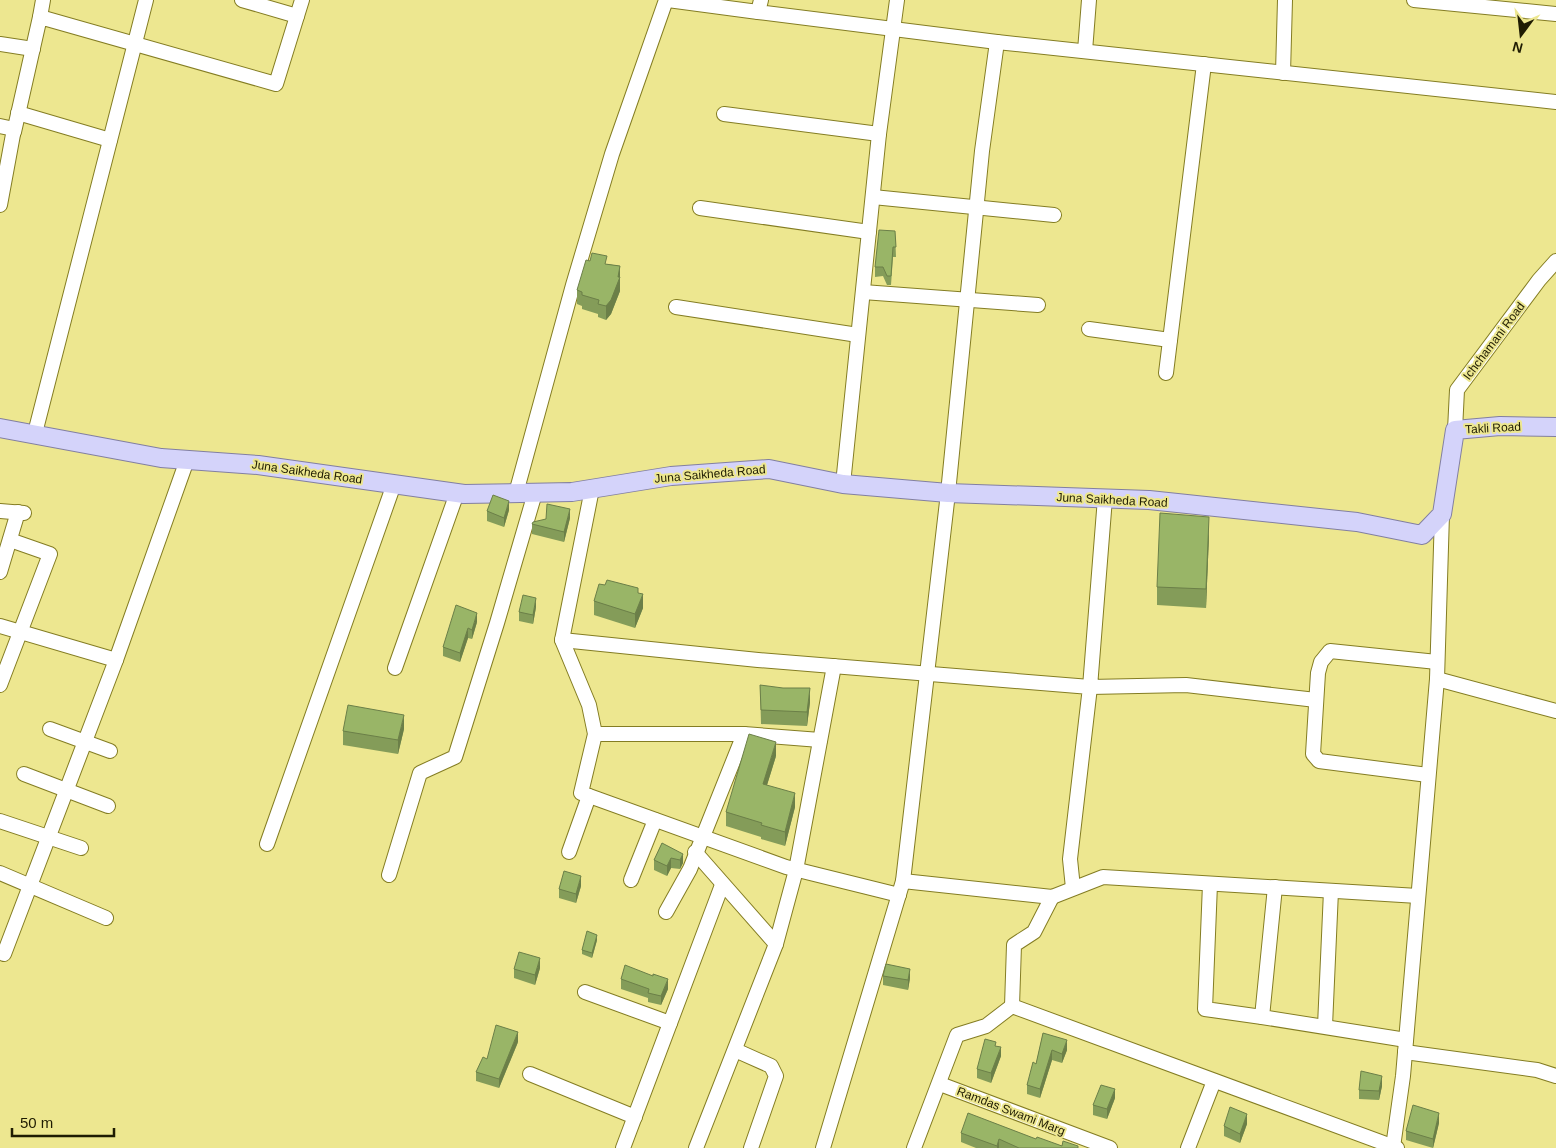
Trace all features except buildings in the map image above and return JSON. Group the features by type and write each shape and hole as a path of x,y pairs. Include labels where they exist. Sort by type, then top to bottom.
{"main road":[{"name":"Takli Road","path":"1442,514 1455,430 1500,426 1556,427"},
{"name":"Juna Saikheda Road","path":"0,428 161,458 258,465 457,493 572,492 671,476 769,469 843,484 948,493 1149,500 1357,522 1422,535 1442,514"}],"street":[{"path":"0,205 43,0"},
{"path":"35,433 146,0"},
{"path":"242,0 297,16"},
{"path":"40,17 276,84 302,0"},
{"path":"516,493 573,285 612,154 667,0 759,6 894,28 997,42 1556,102"},
{"path":"843,484 879,134 897,0"},
{"path":"1085,51 1089,0"},
{"path":"1283,73 1285,0"},
{"path":"1414,0 1464,2 1556,14"},
{"path":"823,1148 903,881 948,493 977,208 997,42"},
{"path":"0,44 33,49"},
{"path":"1166,373 1204,64"},
{"path":"18,113 110,140"},
{"path":"724,114 879,134"},
{"path":"0,126 14,129 14,132"},
{"path":"873,197 1054,215"},
{"path":"700,208 869,232"},
{"name":"Ichchamani Road","path":"1455,430 1457,390 1539,280 1556,261"},
{"path":"863,292 1038,305"},
{"path":"676,307 858,335"},
{"path":"1089,329 1170,340"},
{"path":"4,954 116,660 187,460"},
{"path":"267,844 394,484"},
{"path":"592,489 562,640 589,705 595,734 581,793 796,870 899,895"},
{"path":"395,668 457,493"},
{"path":"389,875 420,773 455,756 535,493"},
{"path":"1073,888 1070,859 1090,688 1105,498"},
{"path":"0,511 21,512 0,572"},
{"path":"1012,1006 1394,1147 1406,1046 1437,679 1442,514"},
{"path":"0,685 50,554 10,540"},
{"path":"0,626 116,660"},
{"path":"562,640 1090,688 1186,685 1316,700"},
{"path":"1428,775 1319,761 1313,754 1316,700 1321,662 1330,651 1437,662"},
{"path":"696,1148 776,944 796,870 834,666"},
{"path":"1437,679 1556,711"},
{"path":"50,729 110,751"},
{"path":"595,734 744,734 820,740"},
{"path":"666,912 690,869 695,852 744,734"},
{"path":"24,774 108,806"},
{"path":"569,852 589,796"},
{"path":"631,880 655,820"},
{"path":"0,821 81,848"},
{"path":"695,852 722,885 776,944"},
{"path":"0,874 106,918"},
{"path":"903,881 1052,896 1103,877 1418,896"},
{"path":"1210,884 1205,1009 1325,1026 1406,1046 1537,1070 1556,1076"},
{"path":"623,1148 722,885"},
{"path":"1262,1017 1275,887"},
{"path":"1325,1026 1330,891"},
{"path":"1012,1006 1014,946 1034,932 1052,896"},
{"path":"584,992 670,1023"},
{"path":"914,1148 940,1084 957,1035 986,1026 1012,1006"},
{"path":"735,1050 771,1066 776,1076 751,1148"},
{"path":"530,1074 635,1117"},
{"path":"1188,1148 1214,1081"},
{"name":"Ramdas Swami Marg","path":"940,1084 1110,1148"}]}
